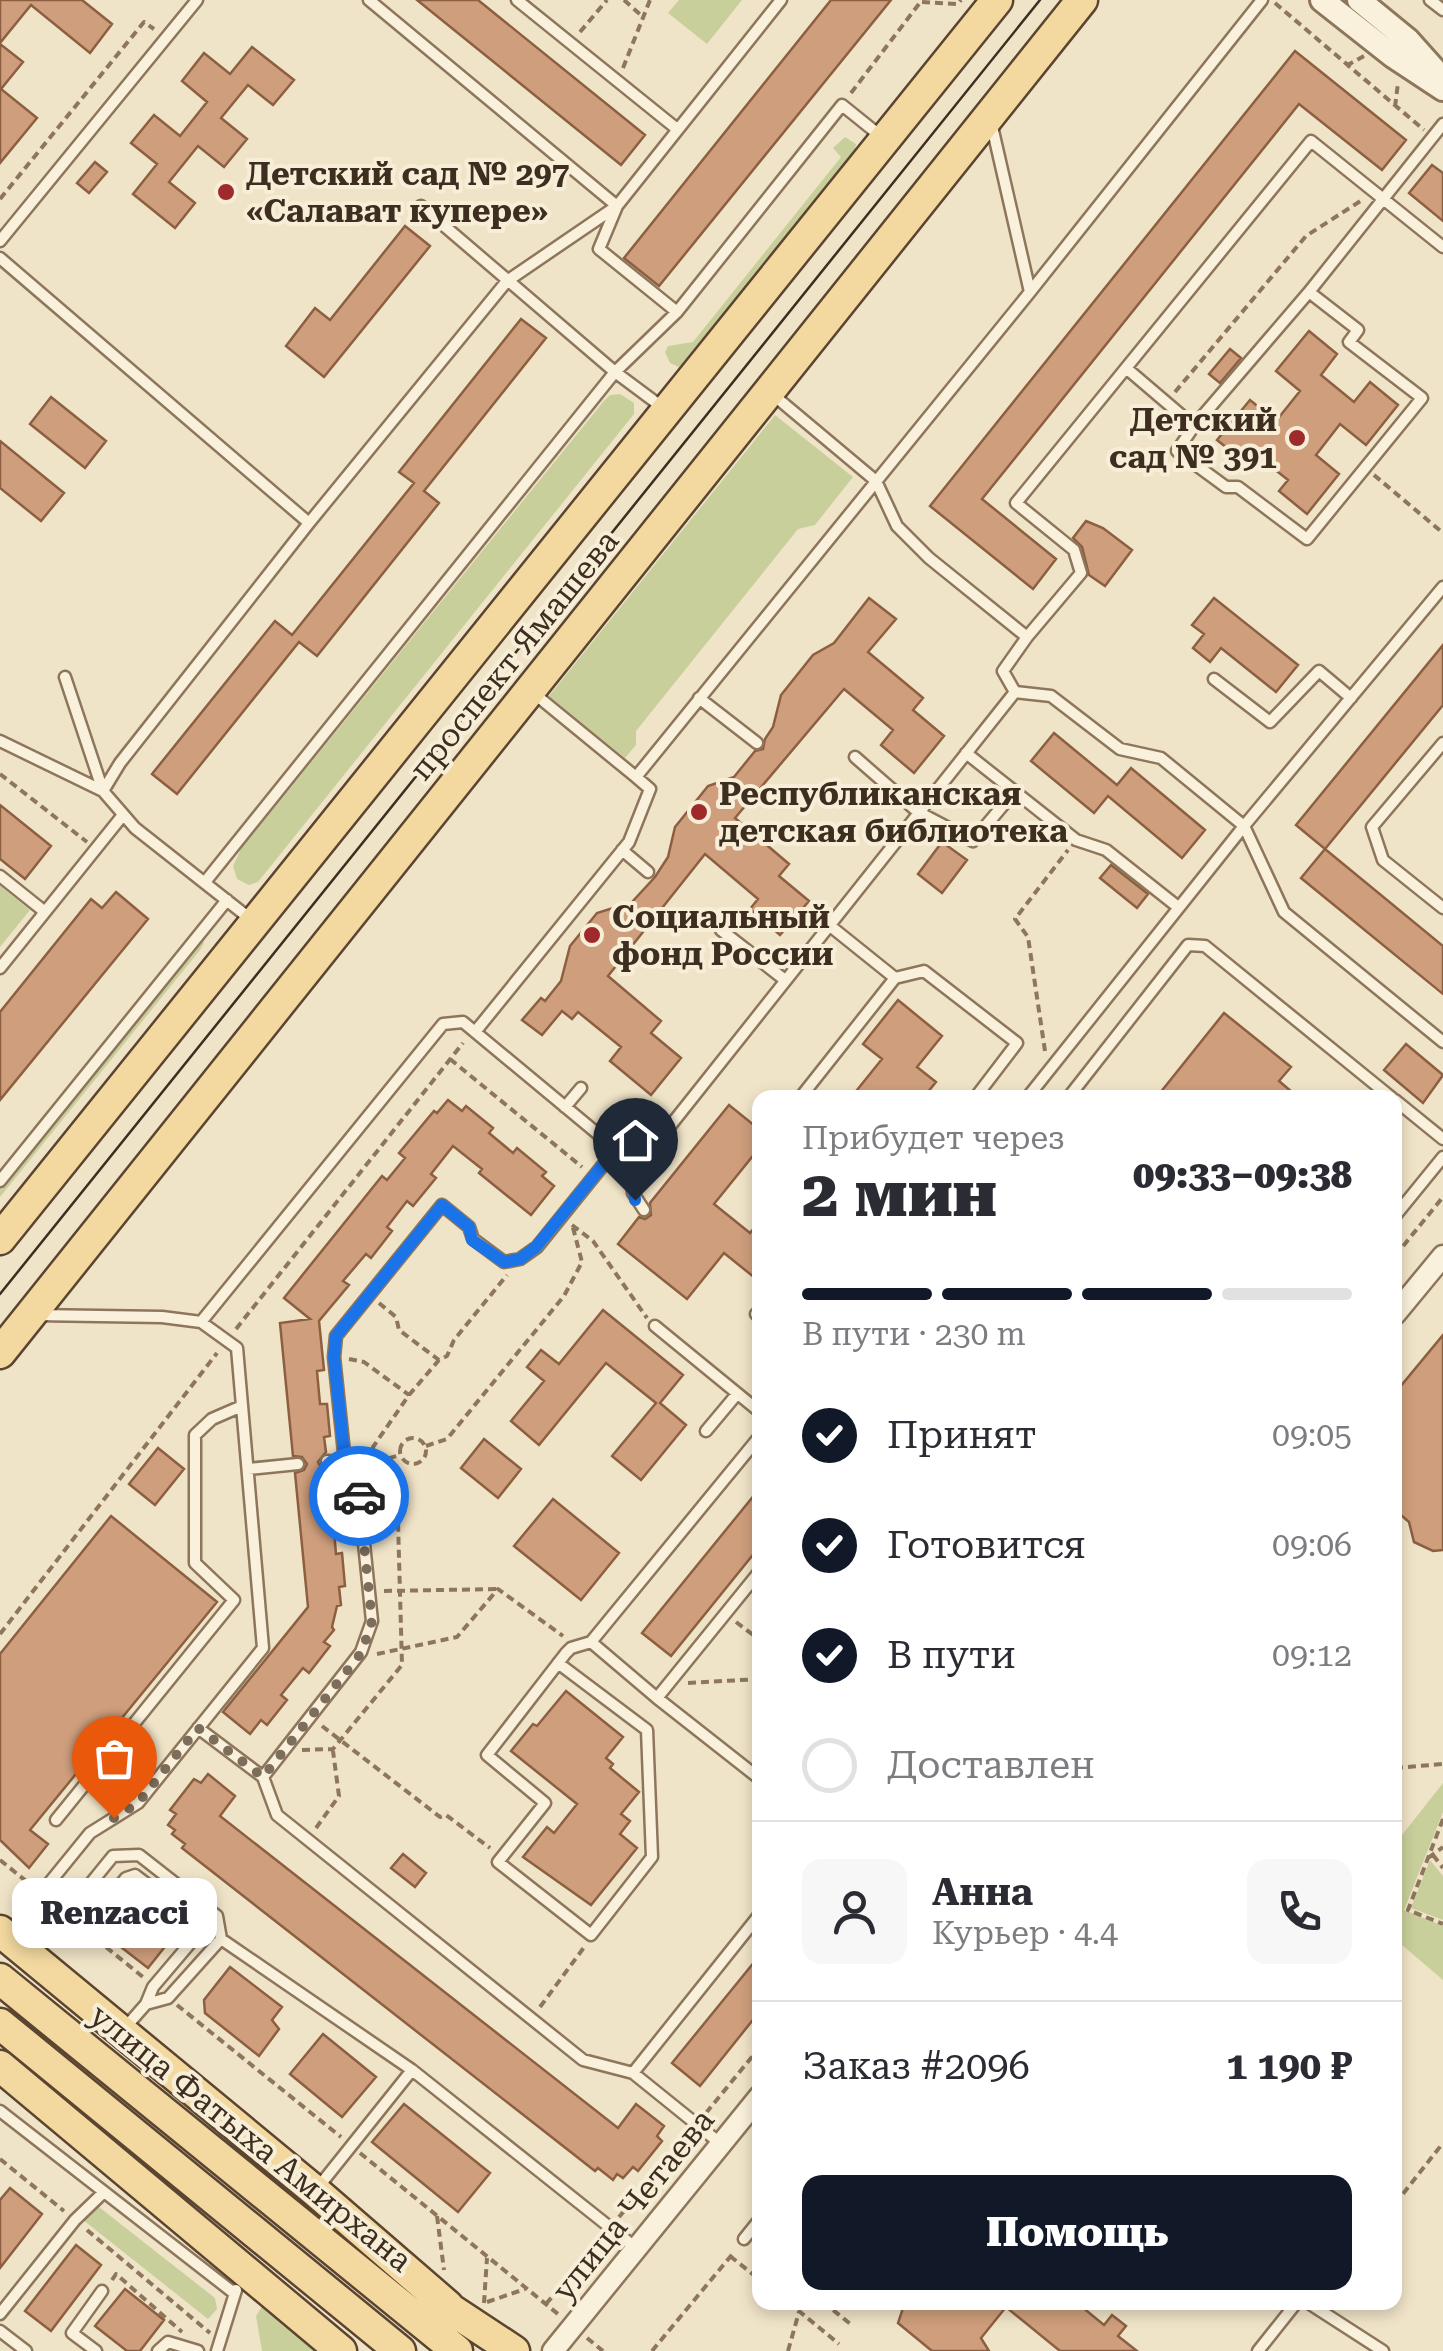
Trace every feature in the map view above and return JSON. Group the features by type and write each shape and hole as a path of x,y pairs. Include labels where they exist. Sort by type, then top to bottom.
{"main road":[{"name":"проспект Ямашева","path":"0,1239 998,0"},
{"name":"проспект Ямашева","path":"0,1353 1082,0"},
{"path":"3,1933 316,2191 458,2292 514,2351"},
{"name":"улица Фатыха Амирхана","path":"0,1979 458,2351"},
{"path":"0,2024 400,2351"},
{"path":"0,2066 242,2283 341,2351"},
{"path":"287,2212 458,2292"},
{"path":"323,2288 372,2351"}],"street":[{"path":"1322,0 1393,56 1443,88"},
{"path":"1359,0 1408,40 1443,80"},
{"path":"1402,1306 1443,1256"},
{"name":"улица Четаева","path":"553,2351 752,2106"}],"lane":[{"path":"0,241 197,0"},
{"path":"516,0 678,129"},
{"path":"676,312 600,249 617,206 782,0"},
{"path":"636,777 1262,0"},
{"path":"1430,0 1443,10"},
{"path":"372,1 617,206"},
{"path":"205,882 615,372 676,312 842,105 884,139"},
{"path":"989,115 1030,292"},
{"path":"1309,292 1358,330 1350,342 1422,398 1307,539 1238,487 1226,488 1177,451 1309,292 1379,195 1443,124"},
{"path":"1014,692 1002,670 1081,573 1074,550 1016,503 1311,141 1443,248"},
{"path":"420,206 666,411"},
{"path":"103,791 120,762 309,523 507,281 617,206"},
{"path":"0,258 309,523"},
{"path":"1126,368 1194,426"},
{"path":"770,392 876,481 898,526 929,558 1027,638"},
{"path":"1033,1090 1244,826 1443,587"},
{"path":"1214,679 1270,722 1319,671 1351,698"},
{"path":"65,677 103,791 135,828 254,922"},
{"path":"475,1032 629,842 650,790 531,690"},
{"path":"201,1322 443,1024 463,1022 616,1149 643,1148 664,1135 1014,692"},
{"path":"1014,692 1051,696 1120,749 1161,758 1244,826 1284,912 1443,1042"},
{"path":"699,698 757,743"},
{"path":"0,741 103,791"},
{"path":"1443,743 1372,828 1383,860 1443,908"},
{"path":"966,753 1076,840 1106,850 1178,907"},
{"path":"854,757 918,812 972,841 1015,791"},
{"path":"0,968 123,815"},
{"path":"622,850 648,872"},
{"path":"0,876 45,912"},
{"path":"0,1181 227,900"},
{"path":"829,925 895,978"},
{"path":"722,930 785,980"},
{"path":"1074,1090 1188,945 1206,946 1383,1090"},
{"path":"806,1090 895,978 924,971 1017,1043 980,1090"},
{"path":"565,1107 581,1088"},
{"path":"1402,1106 1443,1139"},
{"path":"345,1462 334,1357 336,1336 442,1205 469,1227 472,1240 504,1262 520,1259 536,1247 616,1149"},
{"path":"629,1149 633,1193 644,1210"},
{"path":"1402,1207 1443,1157"},
{"path":"3,1933 31,1908 90,1833 138,1803 264,1648 236,1348 201,1322 162,1317 29,1315"},
{"path":"655,1326 752,1406"},
{"path":"706,1432 737,1394"},
{"path":"56,1820 234,1600 195,1564 195,1434 212,1419 242,1406"},
{"path":"558,1663 647,1730 652,1857 591,1935 498,1862 545,1802 487,1754 558,1663 571,1648 591,1642 752,1446"},
{"path":"263,1777 358,1657 372,1621 356,1466 327,1460"},
{"path":"248,1469 298,1464"},
{"path":"657,1698 752,1581"},
{"path":"591,1642 752,1773"},
{"path":"198,1728 263,1777 277,1816 582,2060 633,2073 722,2144"},
{"path":"62,1920 112,1856 139,1855 216,1916 221,1939 412,2070 637,2248"},
{"path":"31,1908 86,1929 126,1878 135,1875 197,1922 198,1934 122,2032"},
{"path":"633,2073 752,1924"},
{"path":"146,2004 168,1998 221,1939"},
{"path":"316,2191 412,2070"},
{"path":"0,2111 103,2192 242,2283 218,2346"},
{"path":"0,2314 75,2220 103,2192"},
{"path":"744,2239 752,2230"},
{"path":"96,2351 72,2333 102,2291"},
{"path":"1258,2351 1291,2310"},
{"path":"1319,2310 1383,2351"},
{"path":"0,2331 26,2351"},
{"path":"158,2351 168,2342 198,2351"}],"path":[{"path":"571,44 607,0"},
{"path":"624,0 642,16"},
{"path":"618,82 650,0"},
{"path":"842,105 921,1 958,4 961,0"},
{"path":"1271,0 1432,137"},
{"path":"0,199 144,22 165,38"},
{"path":"1167,402 1306,236 1379,195"},
{"path":"1365,468 1443,533"},
{"path":"0,774 96,849"},
{"path":"1048,1070 1028,937 1014,919 1076,840"},
{"path":"450,1058 594,1177"},
{"path":"1402,1248 1443,1198"},
{"path":"426,1446 447,1439 564,1296 582,1262 568,1209"},
{"path":"572,1225 593,1242 655,1326"},
{"path":"401,1455 374,1462 373,1447 409,1395 439,1360 448,1356 454,1340 520,1259"},
{"path":"370,1295 396,1317 399,1330 439,1360"},
{"path":"334,1357 364,1362 409,1395"},
{"path":"408,1438 420,1440 426,1446 426,1455 416,1464 401,1455 402,1444 408,1438"},
{"path":"284,1750 332,1749 402,1665 397,1486 380,1471 377,1462"},
{"path":"358,1657 457,1637 498,1589"},
{"path":"369,1592 498,1589 567,1638 591,1642"},
{"path":"726,1614 752,1634"},
{"path":"668,1684 752,1679"},
{"path":"311,1716 440,1817 446,1815 495,1851 509,1848"},
{"path":"308,1840 340,1796 332,1749"},
{"path":"1402,1767 1443,1764"},
{"path":"1443,1818 1408,1910 1443,1924"},
{"path":"1430,1856 1443,1847"},
{"path":"1430,1856 1443,1868"},
{"path":"0,1860 41,1894"},
{"path":"86,1929 154,1986"},
{"path":"531,2018 591,1935"},
{"path":"168,1998 559,2315"},
{"path":"546,2304 752,2058"},
{"path":"1402,2195 1443,2143"},
{"path":"0,2158 218,2346"},
{"path":"437,2216 442,2268 458,2292 484,2303 527,2288"},
{"path":"652,2351 744,2239"},
{"path":"484,2303 488,2256"},
{"path":"730,2256 752,2274"},
{"path":"102,2291 116,2274 183,2331 168,2342"},
{"path":"798,2310 839,2344"},
{"path":"834,2310 853,2326"},
{"path":"788,2351 800,2312"},
{"path":"583,2335 603,2351"}],"green space":[{"path":"679,0 742,0 707,44 668,13"},
{"path":"845,137 856,144 854,153 679,367 670,363 665,352 668,346 693,342 841,157 833,148"},
{"path":"620,394 634,403 634,414 258,882 249,885 237,879 233,866 241,849 603,402 610,395"},
{"path":"775,415 853,477 815,525 798,529 636,731 636,745 625,758 549,696"},
{"path":"0,886 30,910 0,947"},
{"path":"199,936 204,943 200,950 0,1197 0,1182"},
{"path":"1443,1783 1443,1812 1404,1910 1443,1926 1443,1980 1402,1945 1402,1835"},
{"path":"1430,1860 1443,1876 1443,1920 1411,1908"},
{"path":"99,2207 215,2298 217,2309 208,2319 83,2220"},
{"path":"263,2305 326,2351 262,2351 256,2316"}],"building":[{"path":"0,0 82,0 112,24 90,53 31,5 0,43"},
{"path":"417,0 478,0 645,135 621,165"},
{"path":"831,0 891,0 659,286 624,258"},
{"path":"0,44 23,62 1,89 37,118 0,163"},
{"path":"252,47 294,80 273,105 248,85 221,118 247,139 224,167 198,146 169,182 195,203 175,228 133,194 157,164 131,143 154,115 180,136 207,102 182,81 204,53 230,74"},
{"path":"1295,51 1406,140 1382,170 1299,104 982,499 1056,559 1033,589 930,506"},
{"path":"95,162 107,172 89,193 77,183"},
{"path":"1432,165 1443,173 1443,221 1409,193"},
{"path":"405,226 430,246 324,377 286,346 315,308 330,320"},
{"path":"521,319 546,338 424,491 439,503 317,656 299,642 177,794 152,774 275,621 292,635 414,483 399,472"},
{"path":"1309,331 1337,354 1321,375 1354,402 1370,382 1398,405 1366,445 1340,424 1316,455 1339,474 1307,514 1279,491 1288,480 1254,453 1246,463 1217,440 1250,400 1276,421 1300,391 1276,371"},
{"path":"1230,349 1241,358 1220,383 1209,374"},
{"path":"51,397 106,441 85,468 30,424"},
{"path":"0,441 64,493 41,521 0,488"},
{"path":"1086,521 1103,528 1132,550 1105,586 1089,575 1082,547 1073,538"},
{"path":"869,598 896,619 868,652 923,698 913,710 944,736 914,773 881,745 893,730 844,689 735,818 789,864 779,876 809,901 780,935 750,909 758,899 705,854 608,976 661,1021 651,1033 681,1058 651,1095 610,1061 621,1047 578,1012 572,1019 562,1011 542,1035 522,1020 561,981 570,946 597,913 632,902 655,877 668,857 675,827 708,786 734,777 755,751 763,749 781,695 813,655 834,643"},
{"path":"1214,598 1298,665 1276,692 1221,648 1210,662 1193,648 1204,634 1192,625"},
{"path":"1443,645 1443,705 1325,849 1296,825"},
{"path":"1054,733 1117,785 1131,768 1205,830 1182,858 1108,796 1094,813 1031,761"},
{"path":"0,805 51,846 25,879 0,859"},
{"path":"942,842 967,860 942,893 918,874"},
{"path":"1325,849 1443,946 1443,994 1301,878"},
{"path":"1111,865 1148,894 1137,908 1100,878"},
{"path":"116,892 148,919 0,1100 0,1012 91,899 102,908"},
{"path":"898,1000 942,1036 917,1067 936,1082 930,1090 857,1090 882,1059 863,1044"},
{"path":"1224,1013 1291,1067 1279,1081 1290,1090 1162,1090"},
{"path":"1406,1044 1443,1075 1423,1103 1384,1070"},
{"path":"448,1100 462,1111 466,1106 493,1128 489,1133 513,1153 517,1148 546,1172 542,1176 554,1186 531,1215 453,1146 431,1174 436,1178 413,1206 407,1201 387,1227 392,1231 371,1258 366,1254 343,1281 349,1285 319,1321 324,1370 317,1371 320,1404 327,1404 330,1436 324,1437 326,1452 318,1462 328,1470 329,1485 335,1484 336,1554 342,1553 345,1586 339,1587 341,1605 337,1606 334,1630 324,1642 330,1646 309,1673 303,1668 281,1695 287,1700 267,1725 261,1720 250,1734 223,1712 308,1607 295,1473 307,1464 302,1457 293,1456 280,1323 310,1319 284,1298 382,1176 387,1180 405,1158 399,1153"},
{"path":"729,1105 752,1124 752,1157 714,1204 750,1233 752,1231 752,1276 724,1253 687,1299 618,1244 639,1217 651,1215 650,1203"},
{"path":"603,1310 683,1375 660,1403 686,1425 641,1480 612,1456 656,1403 606,1363 539,1445 511,1421 544,1381 527,1367 541,1350 559,1364"},
{"path":"1443,1335 1443,1550 1433,1551 1414,1542 1409,1522 1402,1516 1402,1385"},
{"path":"484,1439 521,1469 498,1498 461,1468"},
{"path":"158,1448 184,1469 155,1505 129,1484"},
{"path":"752,1498 752,1556 671,1656 642,1633"},
{"path":"553,1499 619,1553 581,1600 514,1546"},
{"path":"111,1516 217,1602 30,1830 48,1844 29,1868 0,1840 0,1654"},
{"path":"566,1691 623,1737 606,1758 613,1764 610,1768 639,1792 621,1814 630,1821 620,1834 637,1848 591,1905 523,1857 547,1827 554,1833 577,1804 511,1751"},
{"path":"208,1774 235,1796 220,1816 618,2128 636,2104 664,2126 657,2136 662,2141 638,2171 633,2167 623,2178 617,2174 613,2180 598,2168 595,2171 182,1848 185,1844 172,1834 175,1830 168,1825 176,1814 170,1810 194,1779 201,1783"},
{"path":"403,1854 426,1873 415,1887 391,1868"},
{"path":"130,1890 179,1929 148,1968 99,1930"},
{"path":"752,1965 752,2021 700,2086 672,2063"},
{"path":"230,1967 282,2007 272,2020 279,2029 259,2056 205,2013 204,2000"},
{"path":"323,2034 376,2077 342,2117 290,2074"},
{"path":"404,2104 490,2173 458,2212 372,2142"},
{"path":"10,2188 42,2214 0,2268 0,2200"},
{"path":"76,2245 101,2265 51,2331 25,2311"},
{"path":"125,2289 164,2320 140,2351 127,2351 95,2326"},
{"path":"902,2310 1004,2310 981,2338 989,2351 932,2351 898,2323"},
{"path":"1010,2310 1086,2310 1104,2325 1112,2315 1126,2326 1118,2336 1137,2351 1060,2351"}],"tram line":[{"path":"0,1294 1040,0"}],"way so far":[{"path":"114,1818 138,1803 198,1728 263,1777 362,1652 372,1621 359,1496"}],"place":[{"name":"Детский сад № 297 «Салават купере»","path":"226,192"},
{"name":"Детский сад № 391","path":"1297,438"},
{"name":"Республиканская детская библиотека","path":"699,812"},
{"name":"Социальный фонд России","path":"592,935"},
{"name":"Renzacci","path":"114,1818"}],"route":[{"path":"359,1496 356,1466 345,1462 334,1357 336,1336 442,1205 469,1227 472,1240 504,1262 520,1259 536,1247 616,1149 629,1149 635,1200"}]}
